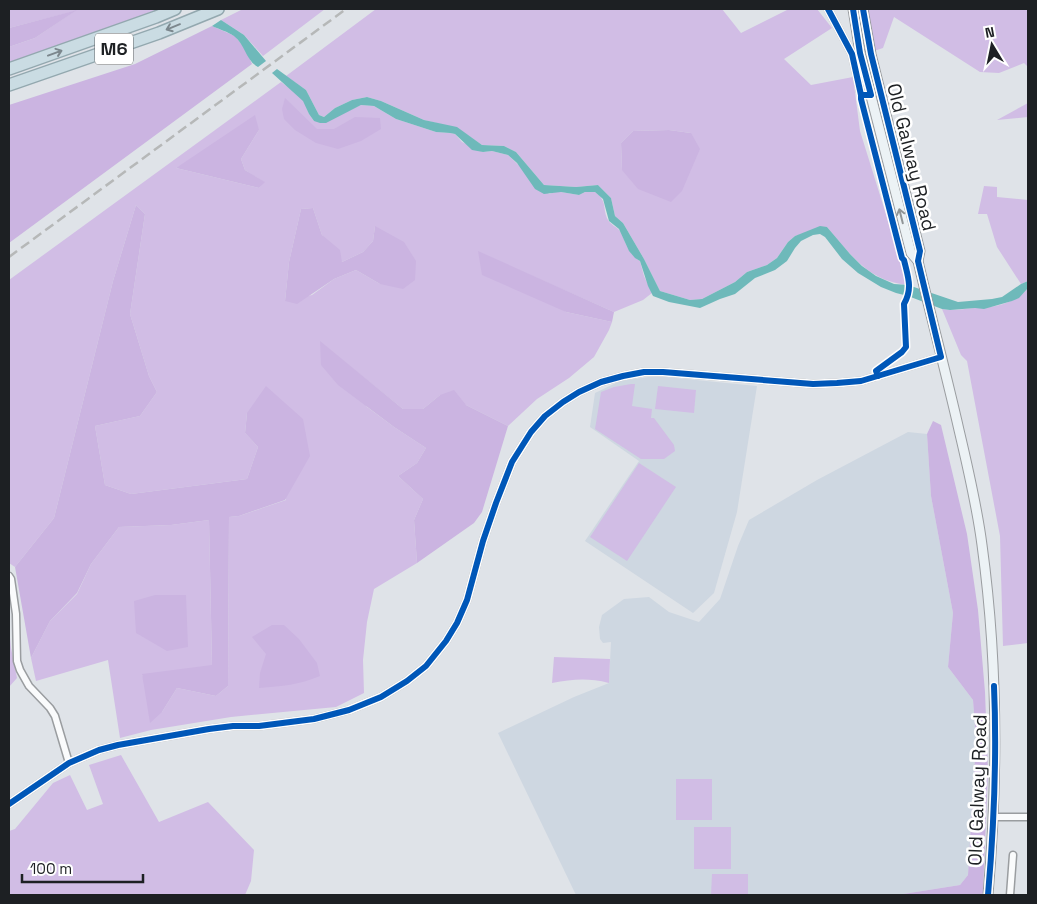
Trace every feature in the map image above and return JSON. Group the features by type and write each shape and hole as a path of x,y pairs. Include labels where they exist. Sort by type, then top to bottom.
{"highway":[{"name":"M6","path":"9,69 175,9"},
{"name":"M6","path":"9,86 159,33 218,9"}],"main road":[{"name":"Old Galway Road","path":"852,9 860,53 911,252 918,261"},
{"name":"Old Galway Road","path":"863,9 871,54 920,251 918,261 970,475 982,545 990,613 995,695 996,776 988,895"}],"street":[{"path":"828,9 852,54 861,95 871,95"},
{"path":"9,804 69,763 100,750 208,729 233,726 259,726 314,719 349,710 380,697 408,681 426,666 446,641 457,623 467,600 496,502 512,462 531,432 545,416 579,392 601,382 644,372 813,384 861,381 941,357"},
{"path":"9,576 16,614 17,662 29,686 55,716 69,763"},
{"path":"994,817 1028,817"},
{"path":"1010,895 1013,855"}],"shaded area":[{"path":"9,9 158,9 104,31 9,64 9,47 35,38 75,11 9,28"},
{"path":"243,9 325,9 263,56 244,35 221,20"},
{"path":"376,9 722,9 741,33 789,9 817,9 832,28 784,59 811,85 853,77 860,131 908,285 894,283 871,272 853,257 827,227 795,236 788,242 777,258 767,265 747,272 735,282 702,299 690,300 660,291 623,223 615,216 611,198 598,185 576,187 544,185 516,152 504,146 482,145 457,128 424,120 381,101 367,97 352,100 335,108 324,117 319,115 306,90 286,76","holes":["669,130 691,133 622,170 621,143 633,131"]},
{"path":"867,9 1028,9 1028,67 1024,63 999,73 980,72 894,17 883,48 874,51"},
{"path":"77,10 35,38 9,47 9,28"},
{"path":"212,26 235,36 246,50 252,64 9,243 9,105 135,64"},
{"path":"281,82 304,101 314,121 344,113 361,105 374,106 396,119 436,132 455,134 462,142 483,152 492,151 508,155 549,194 561,192 579,195 585,192 595,192 602,199 608,220 620,231 630,251 640,261 644,276 652,293 643,300 614,312 478,252 566,312 612,322 594,357 569,378 537,399 508,426 466,405 440,395 423,409 403,409 320,342 367,407 426,448 417,463 398,476 423,499 414,520 417,563 374,589 367,622 363,660 364,693 336,707 231,717 151,730 120,738 108,660 36,681 31,658 50,621 77,594 91,564 119,527 171,525 209,520 212,666 142,675 162,712 177,688 216,696 228,686 229,517 239,516 286,500 247,413 245,433 258,447 247,479 131,494 105,485 95,426 140,416 157,392 149,376 130,314 145,214 136,205 113,281 54,518 15,567 9,563 9,280","holes":["259,130 241,159 245,170 264,182 259,188 176,168","313,208 322,235 342,262 363,252 373,241 375,226 380,284 356,270 334,279 312,295 285,301 289,262 301,209"]},
{"path":"285,98 317,129 334,129 355,117 380,118 381,129 361,141 338,149 316,143 295,130 284,119 282,109"},
{"path":"1028,103 1028,117 997,120"},
{"path":"255,115 259,130 241,159 245,170 265,182 259,188 176,168"},
{"path":"669,130 691,133 700,149 682,191 671,202 638,189 622,170 621,143 633,131"},
{"path":"984,186 997,187 997,197 1028,200 1028,281 1021,284 997,247 987,214 978,214"},
{"path":"136,205 145,214 130,314 149,376 157,392 140,416 95,426 105,485 131,494 247,479 258,447 245,433 247,413 266,386 303,419 310,456 285,500 239,516 229,517 228,686 216,696 177,688 162,712 150,723 142,674 212,665 209,520 171,525 119,527 91,564 77,593 50,621 31,658 15,567 54,518 113,281"},
{"path":"313,208 322,235 340,250 342,262 363,252 373,241 375,226 404,242 416,261 415,280 403,289 380,284 356,270 334,279 297,304 285,301 289,262 301,209"},
{"path":"478,251 614,312 612,322 566,312 482,275"},
{"path":"1028,288 1028,643 1003,646 1000,536 967,361 961,355 942,309 958,310 996,306 1017,298"},
{"path":"320,341 403,409 423,409 440,395 454,390 466,405 508,426 482,512 474,523 417,563 414,520 423,499 398,476 417,463 426,448 394,427 338,385 321,365"},
{"path":"656,376 757,386 737,512 714,593 693,613 585,541 639,461 590,427 595,393 620,381"},
{"path":"635,384 632,406 652,409 651,418 654,418 674,445 675,451 664,459 641,459 595,429 601,392"},
{"path":"658,386 696,390 694,413 655,409"},
{"path":"933,421 941,425 967,534 978,610 985,692 988,771 983,893 980,895 897,895 960,885 968,875 976,740 973,700 948,667 953,613 931,496 927,434"},
{"path":"908,432 927,434 931,496 953,613 948,667 973,700 976,740 968,875 960,885 897,895 576,895 498,733 574,697 609,683 611,642 603,643 600,639 599,627 602,615 624,599 649,597 669,612 699,622 720,599 749,520 817,480"},
{"path":"639,463 676,487 627,561 590,537"},
{"path":"155,595 186,595 188,647 167,651 136,633 134,601"},
{"path":"272,625 284,625 299,639 317,663 320,676 290,685 259,688 260,673 266,654 252,637"},
{"path":"9,627 17,678 9,687"},
{"path":"554,657 610,659 609,683 581,680 552,683"},
{"path":"121,755 159,822 208,802 254,850 251,881 245,895 9,895 9,831 15,829 53,783 70,775 87,810 103,804 89,765"},
{"path":"676,779 712,779 712,820 676,820"},
{"path":"694,827 731,827 731,869 694,869"},
{"path":"712,874 748,874 748,895 711,895"}],"water":[{"path":"221,20 244,35 266,61 258,67 251,61 238,39 212,26"},
{"path":"277,69 306,90 319,115 324,117 335,108 352,100 367,97 381,101 424,120 457,127 482,145 504,146 516,152 544,185 576,187 598,185 611,198 615,216 623,223 660,291 690,300 702,299 735,282 747,272 767,265 777,258 788,242 795,236 820,226 827,227 862,266 876,276 894,284 908,285 958,302 1002,297 1028,281 1028,288 1019,298 984,309 942,309 881,287 858,273 842,259 825,237 820,234 801,241 787,261 775,270 755,278 735,294 700,308 669,302 653,296 640,261 629,251 619,229 609,221 603,199 595,192 585,192 579,195 561,192 544,194 535,189 517,163 508,155 492,151 472,150 455,134 436,132 396,119 374,106 361,105 326,123 314,121 303,101 272,73"}],"railway":[{"path":"9,257 346,9"}],"cycle path":[{"path":"828,9 852,54 861,99 909,282 907,298 904,304 906,347 876,371 878,376"},
{"path":"853,9 860,53 871,95 861,95"},
{"path":"9,804 69,763 99,750 209,729 233,726 259,726 314,719 349,710 381,697 407,681 426,666 446,641 457,623 467,600 483,541 512,462 531,432 545,416 579,392 601,382 644,372 813,384 861,381 941,357 918,261 920,251 871,54 863,9"},
{"path":"988,895 994,791 994,686"}]}
